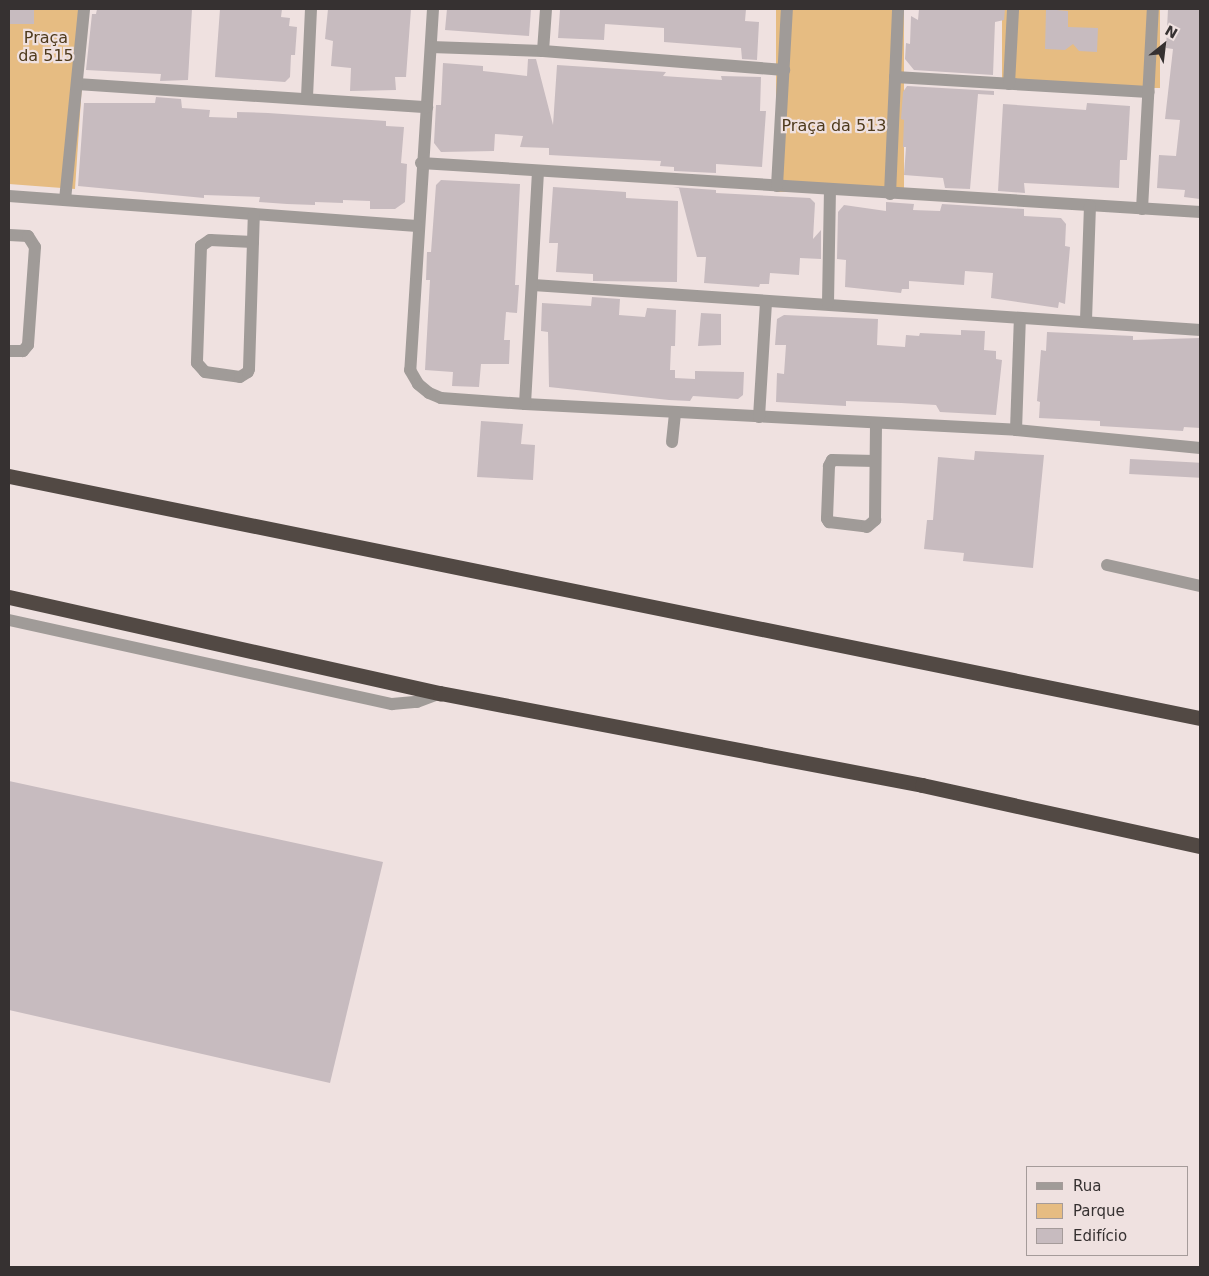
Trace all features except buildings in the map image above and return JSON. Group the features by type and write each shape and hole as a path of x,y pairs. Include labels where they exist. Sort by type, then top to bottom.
{"highway":[{"path":"9,476 1200,718"},
{"path":"9,598 440,693 922,785 1200,846"}],"street":[{"path":"65,200 84,9"},
{"path":"307,97 312,9"},
{"path":"433,9 427,107 421,163 410,370 418,384 441,398 759,418 1016,430 1200,448"},
{"path":"543,51 546,9"},
{"path":"777,186 787,9"},
{"path":"890,194 898,9"},
{"path":"1009,84 1013,9"},
{"path":"1142,209 1153,9"},
{"path":"431,46 543,51 784,70"},
{"path":"895,77 1149,92"},
{"path":"78,84 307,97 427,107"},
{"path":"421,163 1200,212"},
{"path":"525,404 538,171"},
{"path":"828,303 830,190"},
{"path":"9,196 417,226"},
{"path":"1086,320 1090,206"},
{"path":"253,242 210,240 201,246 197,363 205,372 240,377 248,372 253,242 254,214"},
{"path":"9,235 28,236 35,247 28,345 23,351 9,351"},
{"path":"533,285 766,301 828,303 1020,318 1086,320 1200,330"},
{"path":"759,418 766,301"},
{"path":"1016,430 1020,318"},
{"path":"672,442 674,412"},
{"path":"875,462 832,460 829,466 827,519 829,522 867,527 875,520 876,423"},
{"path":"1107,565 1200,586"},
{"path":"9,620 392,704 417,702 440,693"}],"green space":[{"name":"Praça da 515","path":"9,9 87,9 75,189 9,184"},
{"name":"Praça da 513","path":"776,9 904,9 904,192 776,192"},
{"path":"1002,9 1160,9 1160,88 1002,88"}]}
